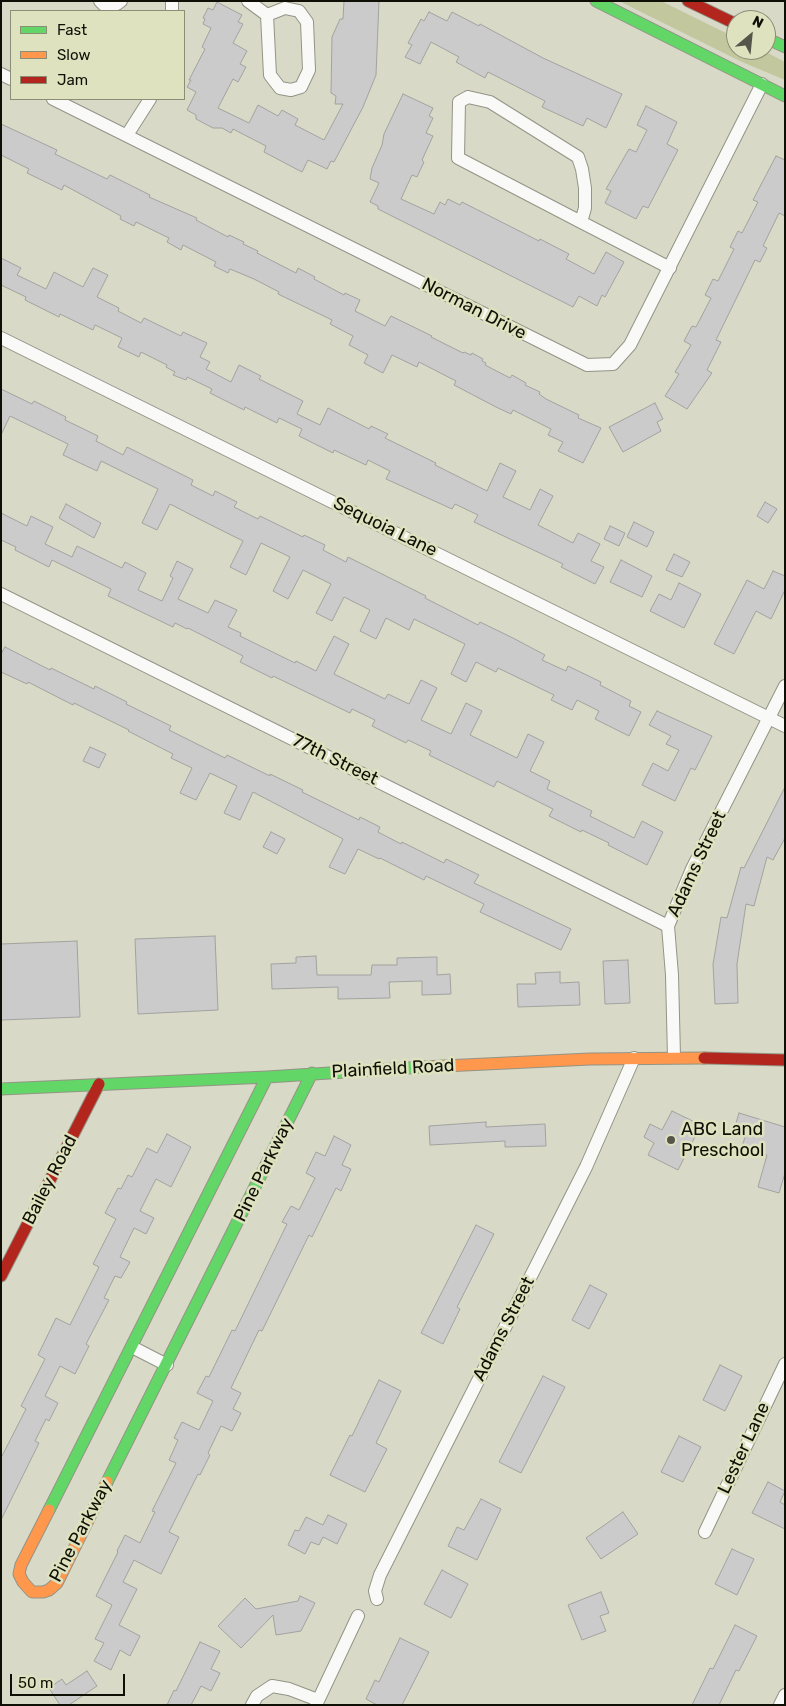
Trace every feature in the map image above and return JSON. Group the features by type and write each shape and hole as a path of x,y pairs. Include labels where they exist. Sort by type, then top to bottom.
{"street":[{"path":"100,1 104,5 117,4 121,1"},
{"path":"248,1 267,14"},
{"path":"596,1 785,96"},
{"path":"688,1 726,19"},
{"path":"285,8 298,11 307,22 309,70 301,87 290,90 280,88 270,74 267,14 285,8"},
{"name":"Norman Drive","path":"55,100 587,365 614,364 630,345 762,84"},
{"path":"581,222 585,208 585,188 578,157 490,102 468,98 459,102 458,158 581,222 670,268"},
{"path":"127,135 149,100"},
{"name":"Sequoia Lane","path":"1,338 785,726"},
{"name":"77th Street","path":"1,594 668,926"},
{"name":"Adams Street","path":"674,1057 672,975 668,926 692,869 785,686"},
{"name":"Plainfield Road","path":"1,1089 267,1077 455,1065 634,1058 674,1057 785,1060"},
{"name":"Adams Street","path":"376,1599 375,1592 380,1575 586,1167 634,1058"},
{"name":"Pine Parkway","path":"267,1077 21,1566 19,1574 32,1592 49,1590 57,1583 312,1073"},
{"name":"Bailey Road","path":"1,1276 99,1084"},
{"path":"132,1347 167,1365"},
{"name":"Lester Lane","path":"704,1532 785,1364"},
{"path":"252,1705 257,1696 272,1686 289,1689 317,1702 358,1616"},
{"path":"780,1705 785,1695"}],"green space":[{"path":"619,1 661,1 726,33 726,54"},
{"path":"776,57 785,62 785,80 738,60 776,60"}],"building":[{"path":"344,1 379,1 376,75 363,107 334,162 331,161 327,169 308,160 302,172 264,152 266,146 233,129 231,133 222,128 213,128 196,119 196,115 187,110 196,92 187,87 191,80 189,80 205,49 202,47 211,28 203,24 205,19 203,18 208,8 213,10 217,2 242,15 238,22 243,24 233,43 247,51 240,64 246,67 238,82 233,79 218,108 249,123 258,105 278,116 282,110 298,119 295,125 324,140 343,104 335,104 336,96 331,93 332,37 340,19 343,19"},
{"path":"429,12 447,21 452,12 479,26 480,24 543,58 622,94 606,128 587,118 583,126 542,107 545,101 488,72 485,78 456,62 459,57 431,42 420,64 405,57 412,45 408,43 421,19 424,21"},
{"path":"403,94 433,108 429,116 433,118 426,133 433,136 422,160 424,162 417,177 412,175 401,199 434,214 440,202 445,205 448,199 460,205 462,202 569,254 566,259 594,274 606,252 624,262 605,297 602,295 597,306 579,296 573,307 378,209 378,206 370,202 379,183 370,179 372,168 382,145 384,134"},
{"path":"646,106 677,122 667,144 678,150 648,208 643,206 636,219 605,203 611,191 606,189 629,149 636,152 647,130 637,125"},
{"path":"1,124 57,150 55,154 107,179 110,175 150,195 149,197 197,218 196,220 228,237 229,235 244,242 243,244 258,251 257,253 296,273 298,268 344,295 345,293 360,300 355,311 385,326 391,316 463,353 471,355 472,353 483,359 482,361 486,363 485,365 510,378 512,375 526,383 525,385 540,392 539,394 546,399 579,415 578,418 601,428 583,463 558,451 563,442 548,435 551,429 513,410 511,414 496,407 454,385 456,381 419,362 417,367 392,355 383,373 364,363 368,355 349,345 353,336 330,324 332,320 278,294 279,292 254,279 230,269 228,273 214,266 216,262 183,245 181,250 167,242 169,238 136,222 134,226 120,219 121,216 64,185 62,190 27,173 29,169 1,155"},
{"path":"776,156 785,160 785,216 779,213 763,246 767,248 760,262 755,260 716,340 721,342 707,370 712,373 687,409 665,396 679,374 675,372 691,345 684,341 692,326 696,327 711,298 705,295 713,279 718,281 734,249 730,247 738,231 742,233 758,202 753,200"},
{"path":"1,258 21,268 17,275 46,289 54,272 83,287 93,268 108,275 97,297 119,308 118,311 141,323 144,318 181,336 183,332 207,343 200,357 210,362 206,369 231,382 239,365 261,376 259,379 303,401 297,414 320,425 328,408 369,429 371,426 388,434 385,438 487,491 500,463 516,471 503,497 530,510 540,489 553,496 538,525 573,543 578,533 600,544 591,561 604,567 595,584 561,567 563,564 474,522 478,515 455,504 452,509 386,479 390,471 368,460 366,465 334,450 333,453 299,436 302,429 279,418 277,423 245,407 244,410 210,393 212,389 187,377 186,380 173,375 175,372 166,367 167,365 141,352 139,357 118,347 122,338 95,325 93,330 60,314 59,317 25,300 26,297 1,285"},
{"path":"1,389 32,404 34,401 66,417 65,420 98,436 96,441 123,455 127,447 193,480 191,485 213,496 215,491 237,502 234,507 258,519 260,516 303,537 304,535 325,545 323,550 346,562 348,557 426,596 425,598 478,625 480,622 513,638 545,655 542,660 566,671 568,666 601,682 600,685 631,701 629,706 641,712 629,736 595,719 599,711 577,700 572,710 551,700 554,695 498,668 496,672 476,662 466,682 451,674 465,644 414,619 409,630 386,618 376,639 360,631 370,610 344,597 332,621 316,613 331,584 303,570 288,599 273,591 290,557 261,543 246,575 230,567 243,541 170,504 157,530 142,523 158,489 101,461 97,471 63,455 68,444 10,416 1,435"},
{"path":"655,403 663,419 657,422 661,431 623,452 609,427"},
{"path":"765,502 777,509 768,523 757,516"},
{"path":"66,504 101,523 94,538 59,518"},
{"path":"1,513 27,526 31,516 53,527 45,544 72,557 77,546 122,568 125,562 146,573 138,590 162,601 173,578 170,576 177,561 193,569 178,599 208,613 215,600 237,610 228,627 241,633 240,636 295,663 296,661 316,671 334,636 349,644 334,674 385,699 388,694 409,704 421,680 437,688 421,720 451,734 466,703 482,711 470,735 517,758 528,734 544,742 530,771 550,781 547,789 592,811 590,816 634,838 642,821 663,832 647,865 608,845 609,843 549,816 553,809 497,781 494,787 429,755 431,751 408,740 406,743 372,726 375,720 352,709 350,713 273,676 272,678 240,662 243,656 188,628 175,623 173,627 108,596 111,589 52,560 49,567 15,550 16,547 1,540"},
{"path":"634,522 654,532 647,547 627,537"},
{"path":"610,526 625,533 619,546 604,539"},
{"path":"674,554 690,562 682,577 666,570"},
{"path":"621,560 652,576 642,597 610,582"},
{"path":"773,571 785,576 785,590 771,619 756,611 734,654 714,644 747,580 764,589"},
{"path":"679,583 701,594 684,628 650,611 659,594 671,600"},
{"path":"5,647 50,670 51,668 94,689 95,686 127,702 126,704 171,726 169,730 225,758 227,755 303,790 302,792 359,820 360,817 380,827 378,832 401,844 402,842 444,863 446,859 479,875 474,883 571,929 561,950 480,912 484,904 426,876 424,880 358,849 345,874 329,867 343,839 253,792 240,820 224,813 237,786 210,773 196,800 180,793 192,768 171,758 173,754 129,730 28,682 27,684 1,672 1,654"},
{"path":"657,711 712,736 695,770 691,768 675,801 642,785 653,763 668,771 679,750 666,744 671,736 649,725"},
{"path":"90,747 106,754 99,768 83,761"},
{"path":"785,787 785,838 773,860 767,857 754,906 746,904 737,964 738,1003 715,1004 713,964 721,917 727,918 741,867 744,868"},
{"path":"271,832 285,839 277,854 263,847"},
{"path":"215,936 218,1010 138,1014 135,939"},
{"path":"77,941 80,1017 1,1020 1,944"},
{"path":"316,956 317,975 371,975 372,965 397,965 397,958 437,957 437,975 450,974 451,994 422,995 422,981 389,982 390,998 338,999 338,987 272,989 271,964 296,963 296,957"},
{"path":"628,960 630,1003 605,1004 603,961"},
{"path":"560,972 560,983 579,982 580,1005 518,1007 517,984 536,984 535,973"},
{"name":"ABC Land Preschool","path":"672,1111 701,1125 678,1170 648,1155 654,1143 644,1137 650,1124 662,1130"},
{"path":"739,1113 785,1127 785,1173 779,1193 758,1187 767,1155 742,1147 745,1137 733,1133"},
{"path":"486,1122 486,1127 545,1124 546,1146 505,1147 505,1141 430,1145 429,1126"},
{"path":"167,1134 191,1147 171,1187 156,1179 140,1211 154,1218 146,1234 134,1228 120,1257 130,1262 121,1278 115,1276 104,1298 109,1300 86,1344 89,1346 75,1374 60,1366 45,1396 58,1403 49,1421 46,1419 35,1441 39,1443 1,1520 1,1458 26,1409 21,1406 45,1359 38,1355 56,1318 70,1325 99,1267 93,1264 116,1219 105,1213 118,1188 121,1189 128,1175 132,1177 147,1148 157,1153"},
{"path":"334,1136 351,1145 342,1165 351,1169 341,1191 336,1188 312,1237 309,1235 262,1331 259,1330 231,1388 241,1393 233,1409 241,1413 232,1431 221,1426 208,1453 210,1455 200,1475 198,1474 169,1532 179,1537 161,1574 134,1560 123,1582 137,1589 119,1625 140,1636 130,1656 120,1650 111,1670 94,1661 104,1643 95,1639 112,1605 96,1596 125,1535 140,1543 155,1512 152,1511 176,1463 169,1460 178,1440 174,1438 182,1422 199,1430 213,1401 197,1393 206,1376 209,1377 232,1330 235,1331 287,1224 282,1222 291,1206 299,1210 315,1178 306,1173 316,1152 325,1156"},
{"path":"476,1225 494,1234 457,1307 460,1309 443,1344 421,1333"},
{"path":"590,1285 607,1294 589,1329 572,1320"},
{"path":"720,1365 742,1376 725,1411 703,1400"},
{"path":"543,1376 565,1387 521,1473 499,1462"},
{"path":"379,1380 401,1391 376,1443 387,1449 365,1492 330,1475 350,1435 352,1436"},
{"path":"679,1436 701,1447 683,1482 661,1472"},
{"path":"768,1482 785,1491 780,1502 785,1505 785,1529 752,1513"},
{"path":"481,1499 501,1509 477,1560 448,1546 457,1527 464,1530"},
{"path":"623,1512 638,1534 601,1559 586,1538"},
{"path":"328,1515 347,1524 337,1544 323,1537 319,1545 311,1542 305,1554 288,1545 295,1530 299,1531 306,1517 323,1525"},
{"path":"732,1549 754,1559 737,1595 715,1584"},
{"path":"442,1570 468,1584 451,1618 424,1604"},
{"path":"601,1592 609,1613 600,1616 606,1631 582,1640 568,1605"},
{"path":"300,1596 315,1603 301,1631 276,1635 273,1615 241,1648 218,1626 245,1598 256,1609 298,1601"},
{"path":"735,1625 757,1636 739,1671 736,1670 719,1705 692,1705 710,1668 713,1669"},
{"path":"400,1638 429,1652 402,1705 377,1705 366,1699 375,1680 379,1682"},
{"path":"200,1642 220,1651 211,1669 220,1673 211,1691 201,1686 191,1705 167,1705 174,1690 176,1691"},
{"path":"87,1671 97,1686 69,1705 60,1705 49,1688 62,1679 66,1685"}],"traffic: fast":[{"path":"596,1 785,96"},
{"path":"776,43 785,47"},
{"path":"1,1089 267,1077 423,1067"},
{"path":"107,1482 312,1073"},
{"path":"49,1510 267,1077"}],"traffic: slow":[{"path":"423,1067 590,1059 704,1058"},
{"path":"49,1510 21,1565 19,1574 32,1592 49,1590 57,1583 107,1482"}],"traffic: jam":[{"path":"688,1 726,19"},
{"path":"704,1058 785,1060"},
{"path":"1,1276 99,1084"}],"place":[{"name":"ABC Land Preschool","path":"671,1140"}]}
